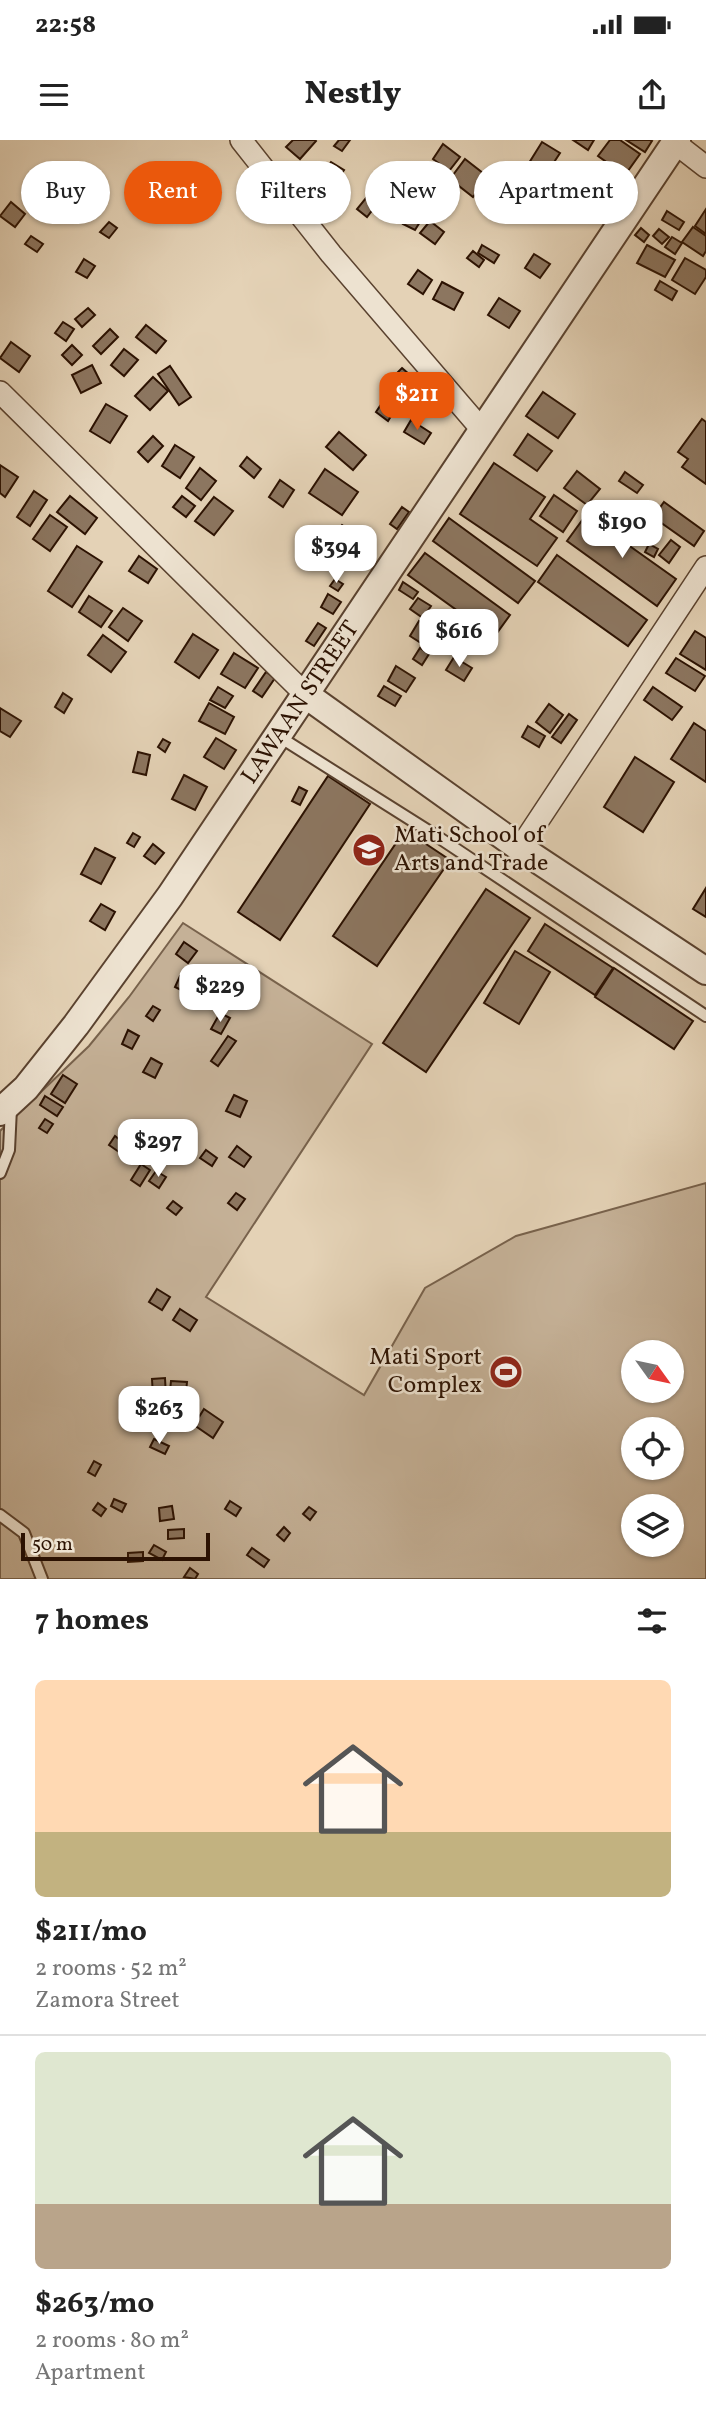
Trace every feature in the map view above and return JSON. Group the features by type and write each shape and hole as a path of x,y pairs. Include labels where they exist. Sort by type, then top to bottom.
{"street":[{"path":"241,140 331,254 483,431"},
{"path":"676,142 706,167"},
{"name":"LAWAAN STREET","path":"6,1108 76,1025 146,929 676,142"},
{"path":"0,392 306,695 520,848 706,971"},
{"path":"520,848 706,567"}],"lane":[{"path":"278,736 435,835 706,1016"},
{"path":"0,1174 9,1150 6,1108"},
{"path":"0,1515 23,1533 42,1579"}],"shaded area":[{"path":"183,923 372,1044 206,1297 364,1395 425,1288 516,1236 706,1183 706,1579 0,1579 0,1131 89,1046"}],"building":[{"path":"293,140 316,141 300,159 286,147"},
{"path":"339,140 350,140 342,151 334,146"},
{"path":"573,140 594,140 588,150"},
{"path":"610,140 620,140 640,154 635,161 605,161 598,156"},
{"path":"626,140 650,140 652,141 645,152"},
{"path":"542,142 560,153 555,161 530,161"},
{"path":"443,144 460,157 457,161 433,159"},
{"path":"465,159 474,166 473,197 460,187 460,166"},
{"path":"365,199 365,215 357,209"},
{"path":"11,202 21,211 21,219 15,227 0,216"},
{"path":"706,209 706,234 695,226"},
{"path":"667,211 684,222 679,230 662,220"},
{"path":"110,223 117,228 109,238 100,232"},
{"path":"403,224 419,224 415,230"},
{"path":"428,224 434,224 444,232 435,244 420,233"},
{"path":"693,227 706,236 706,251 703,256 682,242"},
{"path":"641,228 649,235 644,242 635,235"},
{"path":"659,229 669,237 662,244 653,236"},
{"path":"31,236 43,244 37,252 25,244"},
{"path":"672,237 682,243 675,254 665,247"},
{"path":"482,245 499,255 494,263 478,253"},
{"path":"647,245 675,260 665,277 637,263"},
{"path":"473,251 484,260 479,267 467,258"},
{"path":"534,254 550,264 540,278 525,268"},
{"path":"685,258 706,270 706,277 695,294 672,280"},
{"path":"84,259 95,266 87,278 76,272"},
{"path":"418,270 432,280 423,294 408,284"},
{"path":"660,281 677,291 672,300 655,290"},
{"path":"442,282 463,293 454,310 433,299"},
{"path":"499,298 520,311 509,328 488,315"},
{"path":"88,308 95,315 82,327 75,319"},
{"path":"63,322 74,329 66,341 55,333"},
{"path":"146,325 166,341 156,353 136,337"},
{"path":"110,329 118,337 101,354 93,346"},
{"path":"11,342 30,356 19,372 0,358"},
{"path":"72,345 82,355 72,365 62,355"},
{"path":"124,349 138,360 124,376 111,365"},
{"path":"92,365 101,383 81,393 72,375"},
{"path":"170,366 191,397 179,405 158,374"},
{"path":"402,368 417,381 408,391 393,377"},
{"path":"153,377 168,391 150,410 135,396"},
{"path":"543,392 575,414 558,438 526,416"},
{"path":"384,400 396,408 388,421 376,412"},
{"path":"106,404 127,416 110,443 90,431"},
{"path":"702,419 706,422 706,484 682,467 688,459 678,452"},
{"path":"411,420 431,433 424,444 404,432"},
{"path":"339,432 366,455 353,470 326,447"},
{"path":"528,434 552,451 537,471 514,455"},
{"path":"153,436 163,446 148,462 138,452"},
{"path":"175,445 194,457 180,478 162,466"},
{"path":"247,457 261,469 254,478 240,466"},
{"path":"494,463 545,497 530,519 557,538 537,566 460,514"},
{"path":"0,465 18,477 5,497 0,493"},
{"path":"200,468 216,481 201,500 186,488"},
{"path":"325,469 358,492 342,515 309,493"},
{"path":"577,471 600,489 587,505 564,488"},
{"path":"625,472 643,485 637,493 619,481"},
{"path":"280,480 294,490 283,507 269,497"},
{"path":"34,491 47,500 30,526 17,517"},
{"path":"554,495 577,511 563,532 540,516"},
{"path":"70,496 97,518 85,534 57,512"},
{"path":"182,496 195,506 186,517 173,507"},
{"path":"214,497 233,511 214,535 195,521"},
{"path":"664,502 704,531 694,546 653,517"},
{"path":"402,507 409,512 397,529 390,524"},
{"path":"624,511 656,531 648,543 617,523"},
{"path":"50,515 67,527 50,551 33,539"},
{"path":"586,515 676,579 657,606 567,541"},
{"path":"449,518 535,581 518,603 433,541"},
{"path":"342,525 349,530 340,543 332,538"},
{"path":"671,540 680,547 669,563 659,555"},
{"path":"649,544 658,549 654,557 645,552"},
{"path":"77,546 102,562 72,607 48,591"},
{"path":"425,553 510,615 494,637 408,575"},
{"path":"557,555 647,620 628,646 538,582"},
{"path":"139,556 157,569 148,583 129,571"},
{"path":"335,579 343,584 338,591 330,586"},
{"path":"403,582 418,592 413,599 399,590"},
{"path":"328,594 341,602 333,614 321,607"},
{"path":"89,596 112,611 101,627 79,612"},
{"path":"418,598 431,606 423,618 410,609"},
{"path":"123,608 142,621 128,641 109,627"},
{"path":"419,621 441,636 432,650 410,636"},
{"path":"318,623 326,628 314,646 306,641"},
{"path":"695,631 706,638 706,670 680,654"},
{"path":"193,634 218,650 199,678 175,662"},
{"path":"103,635 126,652 111,672 88,655"},
{"path":"420,648 429,654 422,665 413,659"},
{"path":"234,653 258,668 245,688 221,674"},
{"path":"454,657 472,668 464,681 446,670"},
{"path":"676,658 705,676 695,691 666,673"},
{"path":"396,666 415,678 406,692 388,681"},
{"path":"266,672 275,678 262,697 253,691"},
{"path":"384,686 401,696 395,706 378,696"},
{"path":"218,687 233,696 225,708 210,700"},
{"path":"653,687 682,707 672,720 644,700"},
{"path":"63,693 72,699 64,713 55,707"},
{"path":"209,703 234,717 225,734 199,721"},
{"path":"549,704 563,715 550,733 536,722"},
{"path":"0,708 21,721 10,737 0,731"},
{"path":"569,714 577,720 561,743 552,737"},
{"path":"694,723 706,731 706,782 671,759"},
{"path":"528,726 545,736 539,747 522,737"},
{"path":"216,738 236,750 224,769 204,757"},
{"path":"163,739 170,743 165,752 158,747"},
{"path":"138,752 150,755 146,775 133,772"},
{"path":"635,757 674,782 643,832 604,807"},
{"path":"184,775 207,787 195,810 172,799"},
{"path":"328,776 370,804 280,940 238,912"},
{"path":"299,787 307,791 300,805 292,801"},
{"path":"405,830 450,860 377,966 333,936"},
{"path":"133,833 140,837 134,847 127,843"},
{"path":"153,844 164,853 155,864 144,856"},
{"path":"95,848 115,858 101,884 81,874"},
{"path":"706,888 706,917 693,909"},
{"path":"486,889 530,918 426,1072 383,1043"},
{"path":"101,904 115,912 105,930 90,921"},
{"path":"545,924 613,968 595,995 528,951"},
{"path":"184,942 197,951 188,963 176,954"},
{"path":"515,951 550,972 519,1024 484,1003"},
{"path":"614,968 693,1021 674,1049 595,997"},
{"path":"180,976 193,982 187,993 175,987"},
{"path":"153,1006 160,1010 153,1021 146,1016"},
{"path":"220,1013 230,1018 221,1034 211,1029"},
{"path":"128,1030 139,1036 132,1049 122,1044"},
{"path":"228,1036 236,1041 218,1066 211,1061"},
{"path":"151,1058 162,1064 155,1078 143,1072"},
{"path":"63,1075 77,1084 65,1103 51,1094"},
{"path":"234,1095 247,1101 240,1117 226,1111"},
{"path":"45,1096 63,1107 57,1116 40,1105"},
{"path":"45,1119 53,1124 47,1133 39,1128"},
{"path":"115,1136 125,1144 119,1152 109,1145"},
{"path":"237,1146 251,1157 244,1167 229,1157"},
{"path":"206,1150 217,1158 212,1166 200,1158"},
{"path":"141,1164 150,1170 140,1186 131,1180"},
{"path":"156,1171 166,1177 159,1188 149,1181"},
{"path":"236,1193 245,1199 237,1210 228,1203"},
{"path":"173,1201 182,1208 176,1215 167,1208"},
{"path":"157,1289 170,1297 162,1310 149,1302"},
{"path":"180,1309 197,1320 190,1331 173,1320"},
{"path":"165,1378 166,1397 153,1397 152,1379"},
{"path":"171,1381 187,1382 186,1392 170,1391"},
{"path":"204,1409 223,1422 213,1438 194,1425"},
{"path":"154,1439 169,1446 165,1454 150,1447"},
{"path":"94,1461 101,1465 95,1476 88,1472"},
{"path":"114,1499 126,1504 122,1512 111,1506"},
{"path":"230,1501 241,1508 236,1516 225,1509"},
{"path":"98,1503 106,1509 101,1516 93,1510"},
{"path":"172,1506 174,1519 160,1521 159,1508"},
{"path":"309,1507 316,1512 310,1520 303,1514"},
{"path":"284,1527 290,1533 284,1541 277,1535"},
{"path":"184,1529 184,1538 168,1539 168,1530"},
{"path":"154,1545 166,1552 162,1560 149,1553"},
{"path":"252,1548 269,1560 264,1567 247,1555"},
{"path":"143,1552 143,1561 128,1562 128,1553"},
{"path":"190,1568 198,1574 195,1579 184,1577"}],"place":[{"name":"Mati School of Arts and Trade","path":"369,850"},
{"name":"Mati Sport Complex","path":"506,1372"}]}
